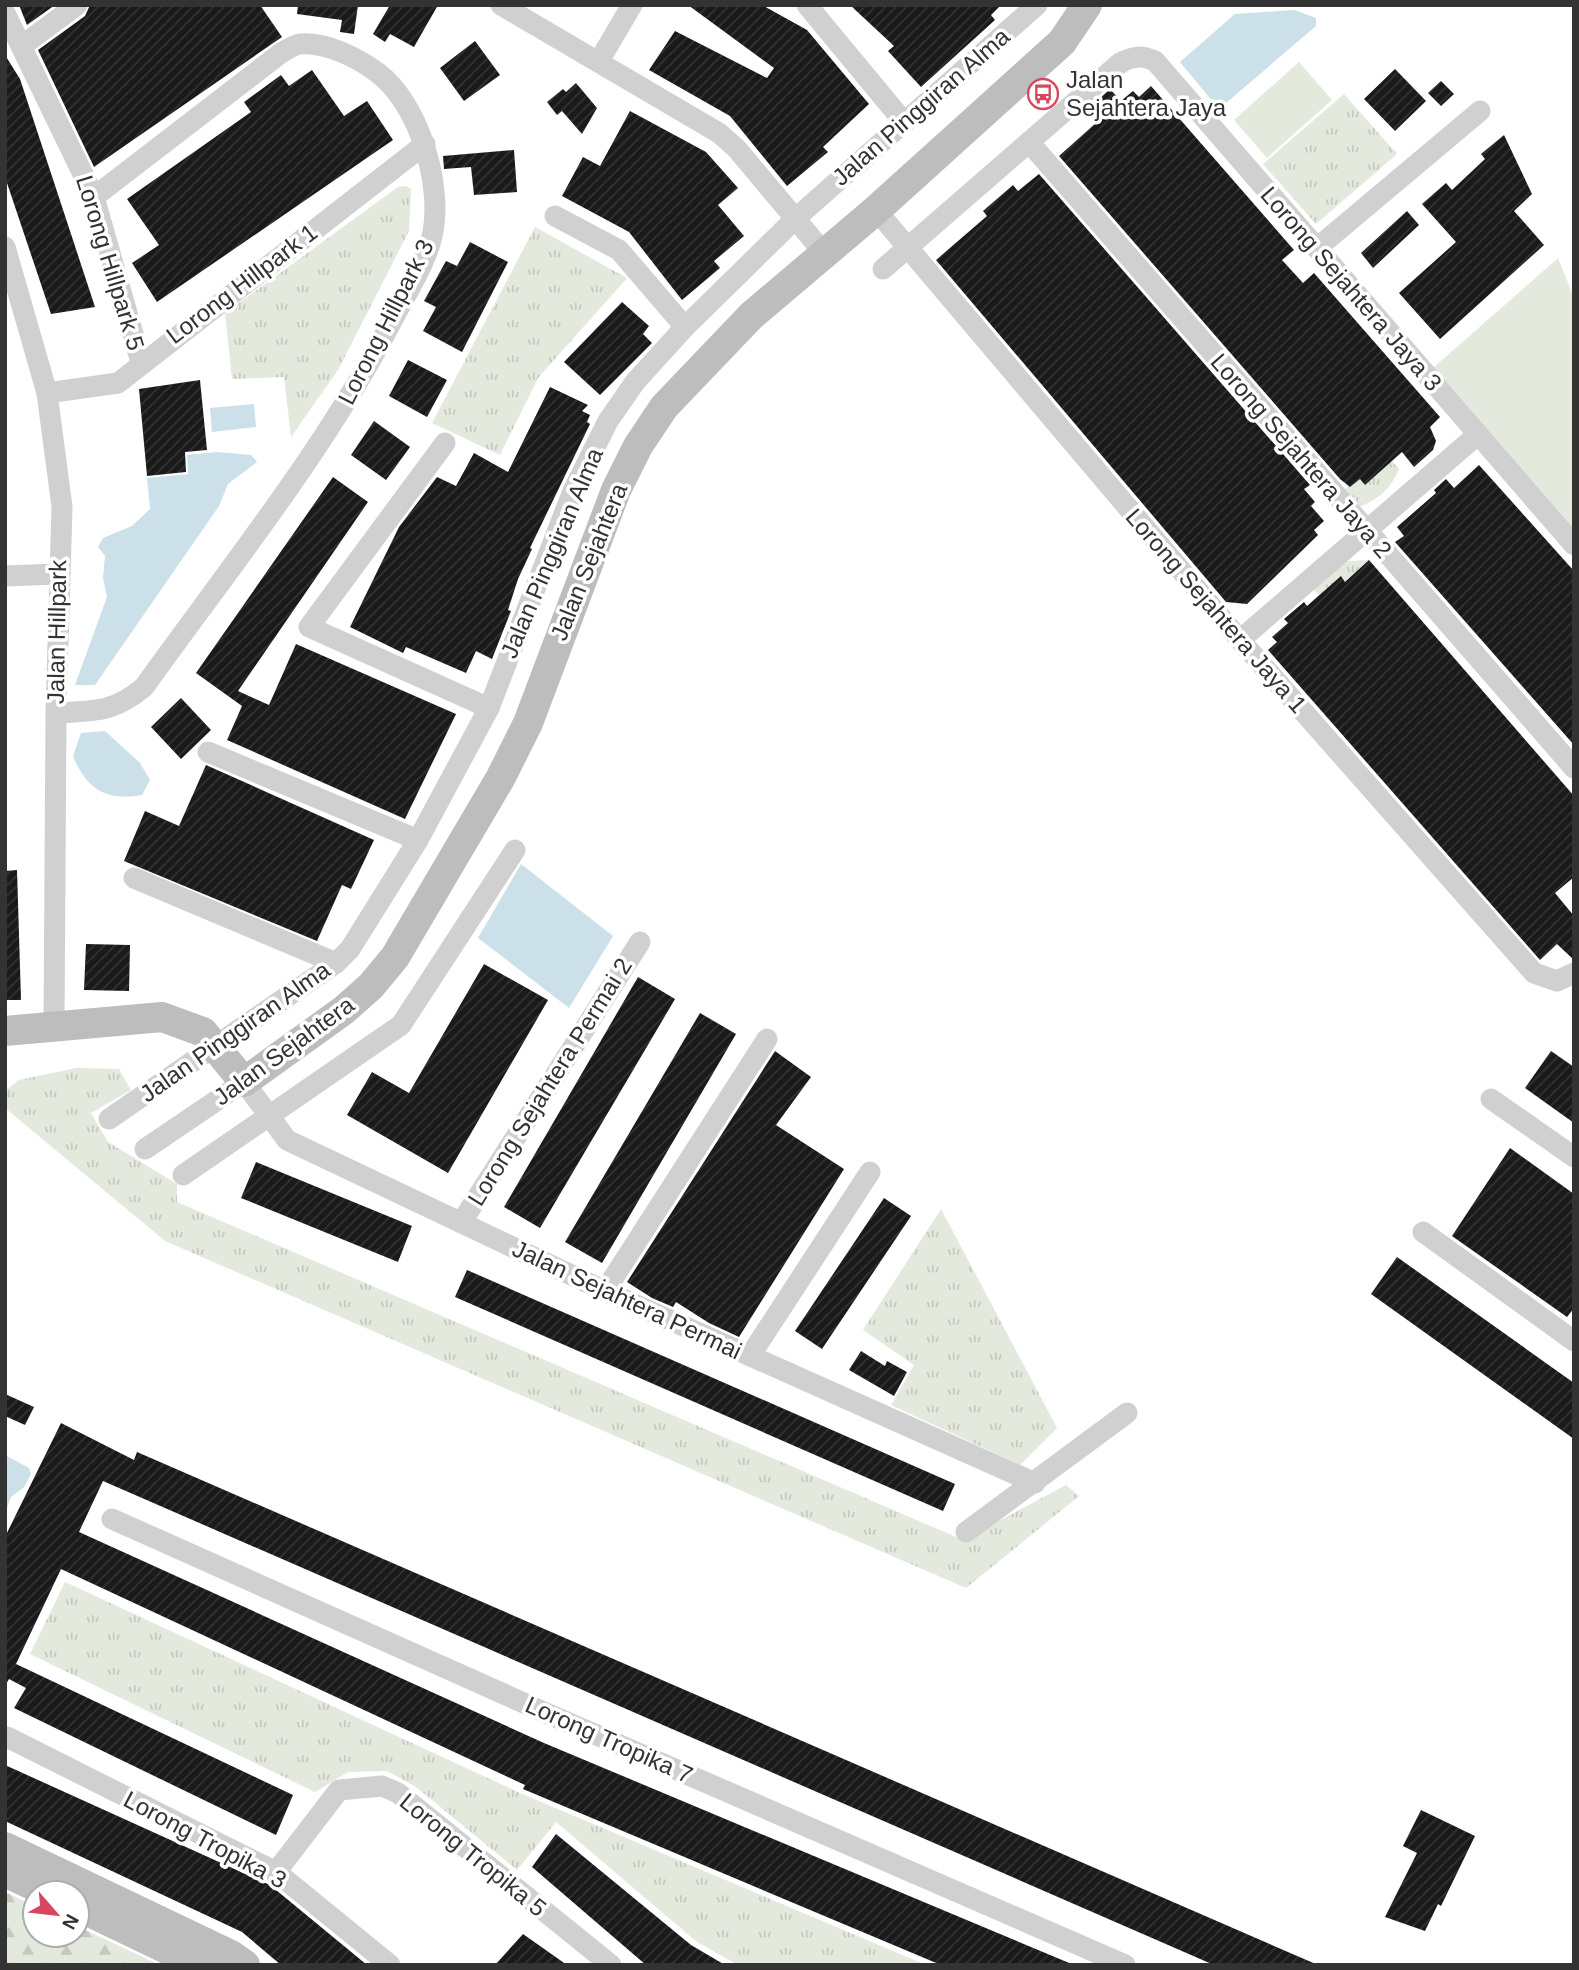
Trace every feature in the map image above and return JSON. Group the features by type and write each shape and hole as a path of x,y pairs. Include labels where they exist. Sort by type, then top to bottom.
{"main road":[{"name":"Jalan Sejahtera","path":"244,1082 344,1010 371,986 395,957 501,777 528,723 616,490 639,446 664,407 718,348 1062,42 1087,5"},
{"path":"5,1031 162,1017 203,1032 244,1082"},
{"path":"5,1847 231,1955 245,1965"},
{"path":"5,1872 21,1880"},
{"path":"91,1913 200,1965"}],"street":[{"path":"23,45 77,5"},
{"path":"501,5 719,133 737,149 824,253"},
{"path":"599,61 632,5"},
{"name":"Jalan Pinggiran Alma","path":"109,1119 336,963 350,949 418,840 489,708 550,546 608,421 635,382 685,327 796,218 1037,5"},
{"path":"810,6 903,121"},
{"name":"Lorong Hillpark 5","path":"5,13 23,45 94,197 141,362"},
{"name":"Lorong Hillpark 3","path":"55,713 105,711 126,702 144,687 356,388 420,267 433,232 433,185 425,144 414,120 385,78 360,59 331,49 299,44 281,53 94,197"},
{"name":"Lorong Sejahtera Jaya 3","path":"1029,142 1120,63 1133,56 1155,61 1476,436 1574,545"},
{"path":"1317,248 1480,111"},
{"path":"883,268 1029,142"},
{"name":"Lorong Sejahtera Jaya 2","path":"1029,142 1574,768"},
{"name":"Lorong Hillpark 1","path":"47,393 118,383 141,362 425,144"},
{"name":"Lorong Sejahtera Jaya 1","path":"876,210 1240,640 1534,973 1558,981 1574,972"},
{"path":"555,216 619,250 685,327"},
{"name":"Jalan Hillpark","path":"5,247 47,393 62,507 55,713 54,1025"},
{"path":"1240,640 1476,436"},
{"path":"445,443 309,627 489,708"},
{"path":"5,576 58,574"},
{"path":"208,752 418,840"},
{"path":"183,1175 401,1025 515,850"},
{"path":"134,878 336,963"},
{"name":"Lorong Sejahtera Permai 2","path":"461,1223 640,942"},
{"path":"605,1291 767,1039"},
{"name":"Jalan Sejahtera Permai","path":"244,1082 287,1140 605,1291 1035,1483"},
{"name":"Jalan Sejahtera","path":"145,1149 244,1082"},
{"path":"1491,1099 1574,1157"},
{"path":"750,1356 870,1172"},
{"path":"1423,1232 1574,1340"},
{"path":"966,1532 1127,1413"},
{"name":"Lorong Tropika 7","path":"112,1519 1113,1962"},
{"name":"Lorong Tropika 3","path":"7,1737 276,1872 390,1965"},
{"name":"Lorong Tropika 5","path":"276,1872 339,1790 382,1786 398,1793 611,1965"}],"green space":[{"path":"1299,62 1332,100 1267,158 1234,120"},
{"path":"1344,94 1397,154 1316,224 1263,164"},
{"path":"406,186 411,189 409,231 338,370 291,437 284,377 232,379 225,313 398,187"},
{"path":"535,227 627,278 538,378 500,455 432,423"},
{"path":"1558,258 1574,298 1574,529 1434,367"},
{"path":"1392,461 1399,469 1392,483 1377,498 1356,508 1342,491 1360,479 1365,484"},
{"path":"1369,560 1345,582 1340,577 1319,595 1313,589 1346,561"},
{"path":"76,1068 119,1069 131,1090 91,1113 108,1142 177,1184 177,1202 963,1540 1066,1485 1079,1496 966,1588 165,1241 5,1108 5,1091 19,1080"},
{"path":"941,1209 1057,1428 1020,1465 891,1405 914,1365 863,1330"},
{"path":"65,1582 520,1793 926,1965 738,1965 697,1942 556,1822 517,1870 416,1787 387,1771 348,1772 315,1792 30,1654"},
{"path":"5,1892 21,1899 21,1949 91,1949 91,1933 160,1965 5,1965"}],"water":[{"path":"1294,10 1316,18 1316,26 1219,109 1180,62 1235,14"},
{"path":"254,404 256,427 212,432 210,408"},
{"path":"217,452 251,455 257,462 228,484 219,506 95,685 75,685 107,597 103,578 105,556 98,547 103,538 132,526 150,509 147,478 188,474 187,455"},
{"path":"105,731 140,763 150,780 142,795 108,794 91,785 79,768 73,756 81,733"},
{"path":"521,864 613,936 569,1008 478,938"},
{"path":"5,1455 29,1468 31,1474 24,1487 11,1497 5,1514"}],"building":[{"path":"19,5 55,5 27,25"},
{"path":"90,5 260,5 282,37 94,167 38,50 85,16"},
{"path":"298,5 358,5 354,34 340,32 342,20 297,14"},
{"path":"390,5 438,5 414,47 390,34 385,42 373,34"},
{"path":"688,5 762,5 807,30 869,104 823,147 828,152 787,186 730,116 649,70 675,31 767,78 774,68"},
{"path":"850,5 1001,5 991,15 995,20 921,87 888,51 894,46"},
{"path":"475,41 500,75 464,101 440,68"},
{"path":"5,55 20,79 95,307 51,314 5,177"},
{"path":"1395,69 1426,101 1395,131 1364,99"},
{"path":"312,70 344,116 367,101 393,140 157,302 132,263 159,245 127,199 251,112 244,102 281,75 289,86"},
{"path":"1441,81 1454,94 1441,106 1428,93"},
{"path":"576,83 597,108 582,134 562,111 557,115 547,102 563,89 566,92"},
{"path":"1151,86 1294,250 1282,260 1303,283 1314,273 1440,417 1430,427 1436,441 1433,450 1414,467 1402,452 1365,485 1360,479 1350,487 1340,479 1059,156 1106,114 1096,102 1110,89 1121,101 1133,91 1139,97"},
{"path":"630,111 706,152 738,188 718,205 744,236 714,261 720,268 682,300 629,232 562,196 583,157 600,166"},
{"path":"1504,135 1532,194 1514,211 1544,245 1440,339 1399,293 1456,242 1422,204 1446,183 1452,190 1485,159 1481,154"},
{"path":"514,150 517,192 474,195 471,167 444,169 443,156"},
{"path":"1039,174 1310,485 1304,489 1315,502 1311,506 1324,521 1314,530 1318,535 1247,604 1226,602 936,260 987,216 983,211 1013,185 1018,191"},
{"path":"1407,211 1419,225 1373,268 1361,253"},
{"path":"470,242 508,262 462,352 423,331 436,307 424,301 446,261 457,266"},
{"path":"622,302 649,326 643,334 652,343 600,395 564,362"},
{"path":"408,360 447,380 427,417 389,396"},
{"path":"200,380 207,450 185,452 186,472 147,476 139,389"},
{"path":"550,387 588,405 582,411 590,415 587,422 590,424 530,548 532,549 508,610 511,611 492,659 476,651 466,673 406,647 403,653 350,627 399,527 437,477 456,486 474,453 508,472"},
{"path":"374,421 410,447 386,480 351,455"},
{"path":"1479,465 1574,571 1574,745 1395,542 1404,536 1397,527 1436,493 1434,490 1446,479 1454,488"},
{"path":"333,477 368,502 238,691 269,705 296,644 456,714 405,819 227,740 242,706 196,673"},
{"path":"1369,560 1574,796 1574,877 1555,893 1574,916 1574,960 1557,944 1540,960 1268,650 1277,642 1272,637 1288,623 1284,619 1304,602 1307,606 1341,576 1345,582"},
{"path":"181,698 211,730 181,759 151,727"},
{"path":"206,765 374,840 351,889 342,885 317,941 124,861 145,811 179,826"},
{"path":"17,870 21,1000 5,1000 5,871"},
{"path":"86,944 130,945 129,991 84,990"},
{"path":"484,964 548,1000 448,1173 347,1115 372,1072 409,1093"},
{"path":"638,977 675,999 540,1228 504,1207"},
{"path":"700,1013 736,1034 602,1263 565,1242"},
{"path":"775,1051 811,1077 776,1125 844,1169 739,1337 709,1323 676,1302 673,1307 652,1298 627,1282"},
{"path":"1551,1051 1574,1067 1574,1123 1525,1088"},
{"path":"1510,1148 1574,1194 1574,1308 1567,1317 1452,1236"},
{"path":"256,1162 412,1226 398,1262 241,1198"},
{"path":"884,1198 911,1216 822,1349 795,1331"},
{"path":"1397,1257 1574,1383 1574,1439 1371,1294"},
{"path":"467,1270 955,1484 943,1511 455,1297"},
{"path":"861,1351 885,1366 887,1361 907,1372 894,1396 849,1370"},
{"path":"5,1394 34,1407 25,1425 5,1416"},
{"path":"61,1423 134,1460 137,1452 1318,1965 1214,1965 103,1481 79,1532 544,1743 1074,1965 941,1965 523,1789 525,1785 61,1569 16,1664 293,1795 276,1835 14,1708 26,1688 9,1679 5,1686 5,1537"},
{"path":"5,1765 270,1885 367,1965 281,1965 242,1932 5,1821"},
{"path":"1421,1810 1475,1836 1441,1906 1438,1904 1425,1931 1385,1917 1417,1853 1403,1846"},
{"path":"556,1834 691,1945 725,1965 646,1965 532,1867"},
{"path":"523,1934 567,1965 495,1965"}],"place":[{"name":"Jalan Sejahtera Jaya","path":"1043,94"}]}
